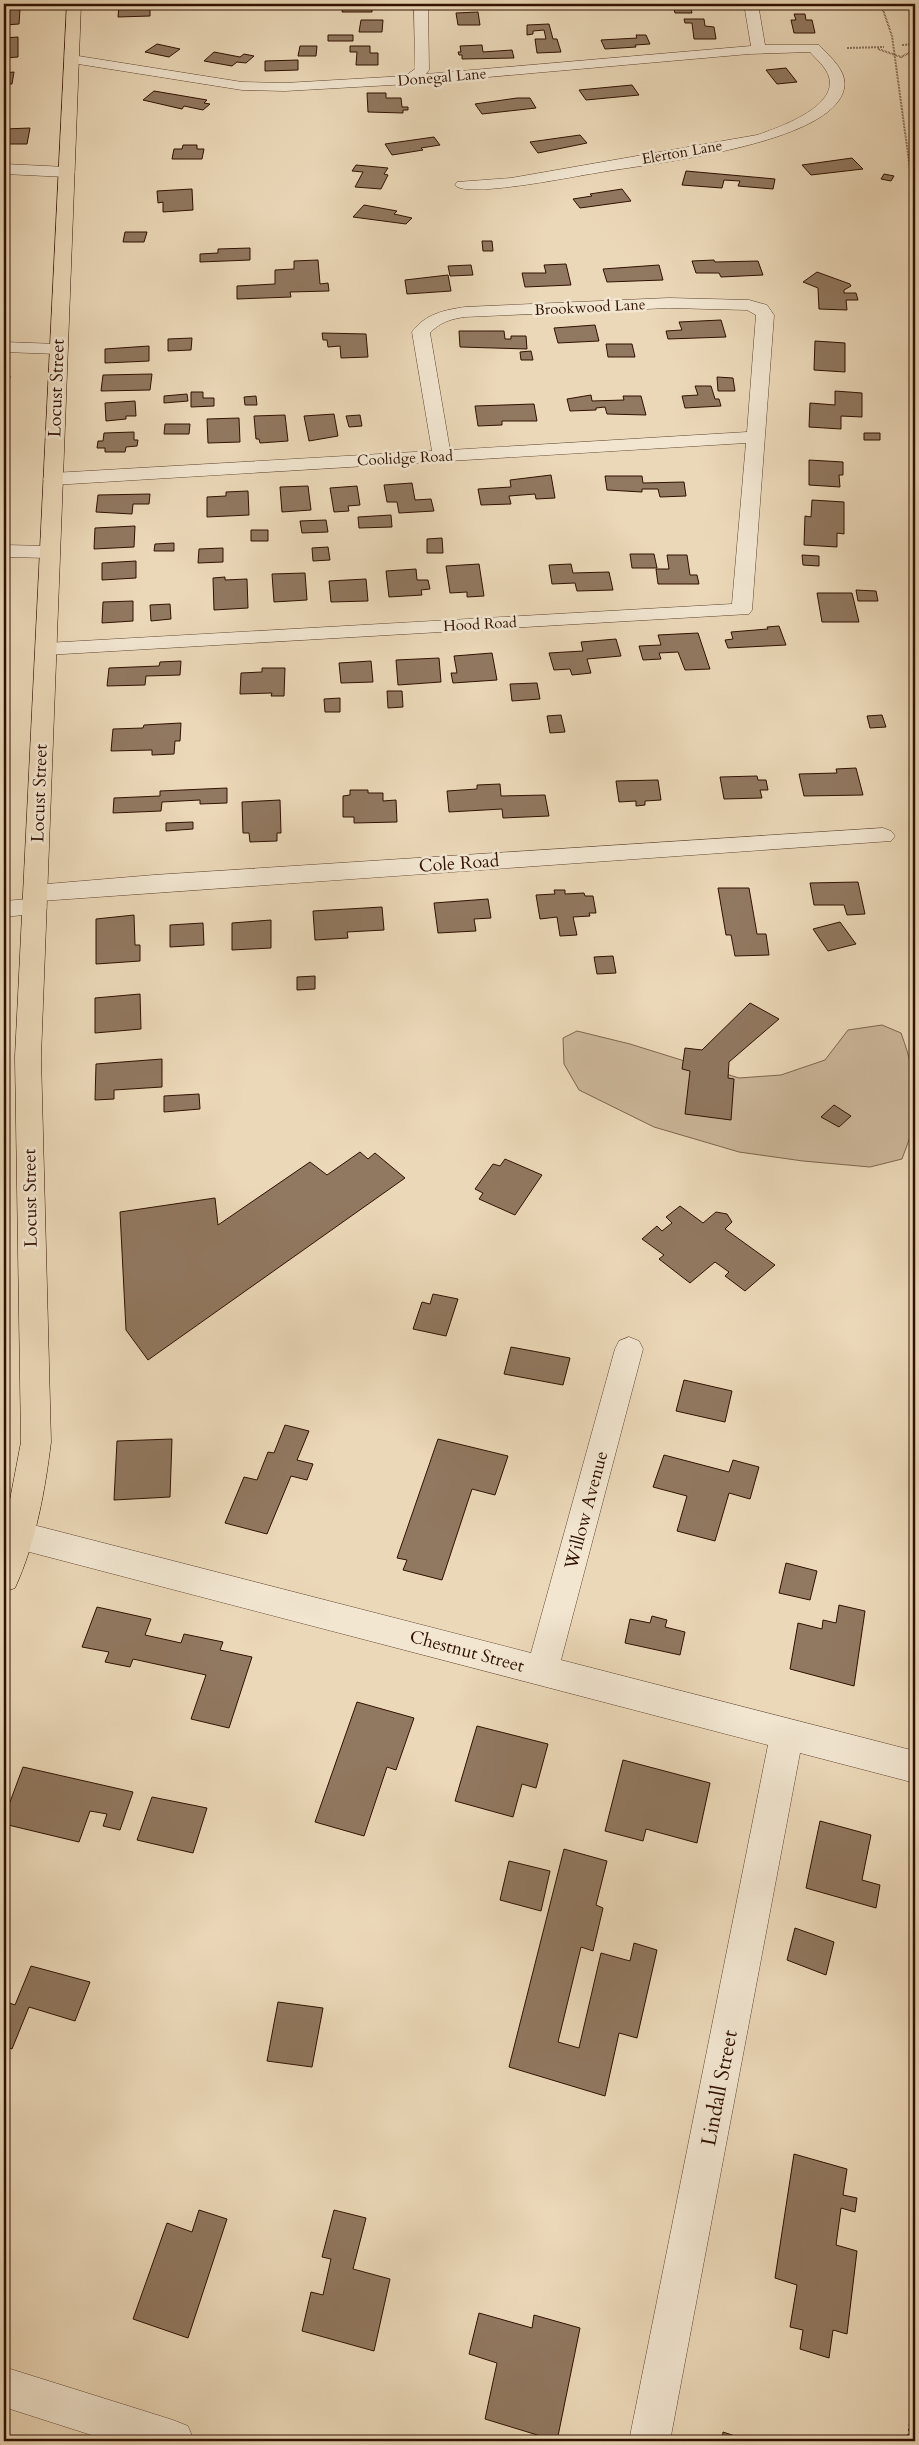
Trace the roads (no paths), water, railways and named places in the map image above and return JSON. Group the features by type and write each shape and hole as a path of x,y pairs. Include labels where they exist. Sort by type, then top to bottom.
{"main road":[{"name":"Locust Street","path":"4,1578 31,1486 36,1442 28,1057 74,4"}],"street":[{"path":"409,80 422,70 420,4"},
{"path":"751,4 759,50"},
{"name":"Donegal Lane","path":"72,59 213,82 266,88 409,80 759,50 814,48"},
{"name":"Elerton Lane","path":"463,185 512,183 760,139 789,129 812,117 828,104 836,89 838,80 831,68 814,48"},
{"path":"4,170 67,172"},
{"name":"Brookwood Lane","path":"442,456 421,332 429,322 442,316 465,312 669,303 729,303 749,305 761,309 765,315 764,351 756,437"},
{"path":"4,347 58,349"},
{"name":"Coolidge Road","path":"53,479 756,437"},
{"name":"Hood Road","path":"46,649 742,610 756,437"},
{"path":"4,551 50,552"},
{"name":"Cole Road","path":"4,909 35,900 154,883 884,836"},
{"name":"Willow Avenue","path":"542,1670 629,1349"},
{"name":"Chestnut Street","path":"18,1535 915,1767"},
{"name":"Lindall Street","path":"650,2441 787,1734"},
{"path":"4,2386 173,2441"}]}
